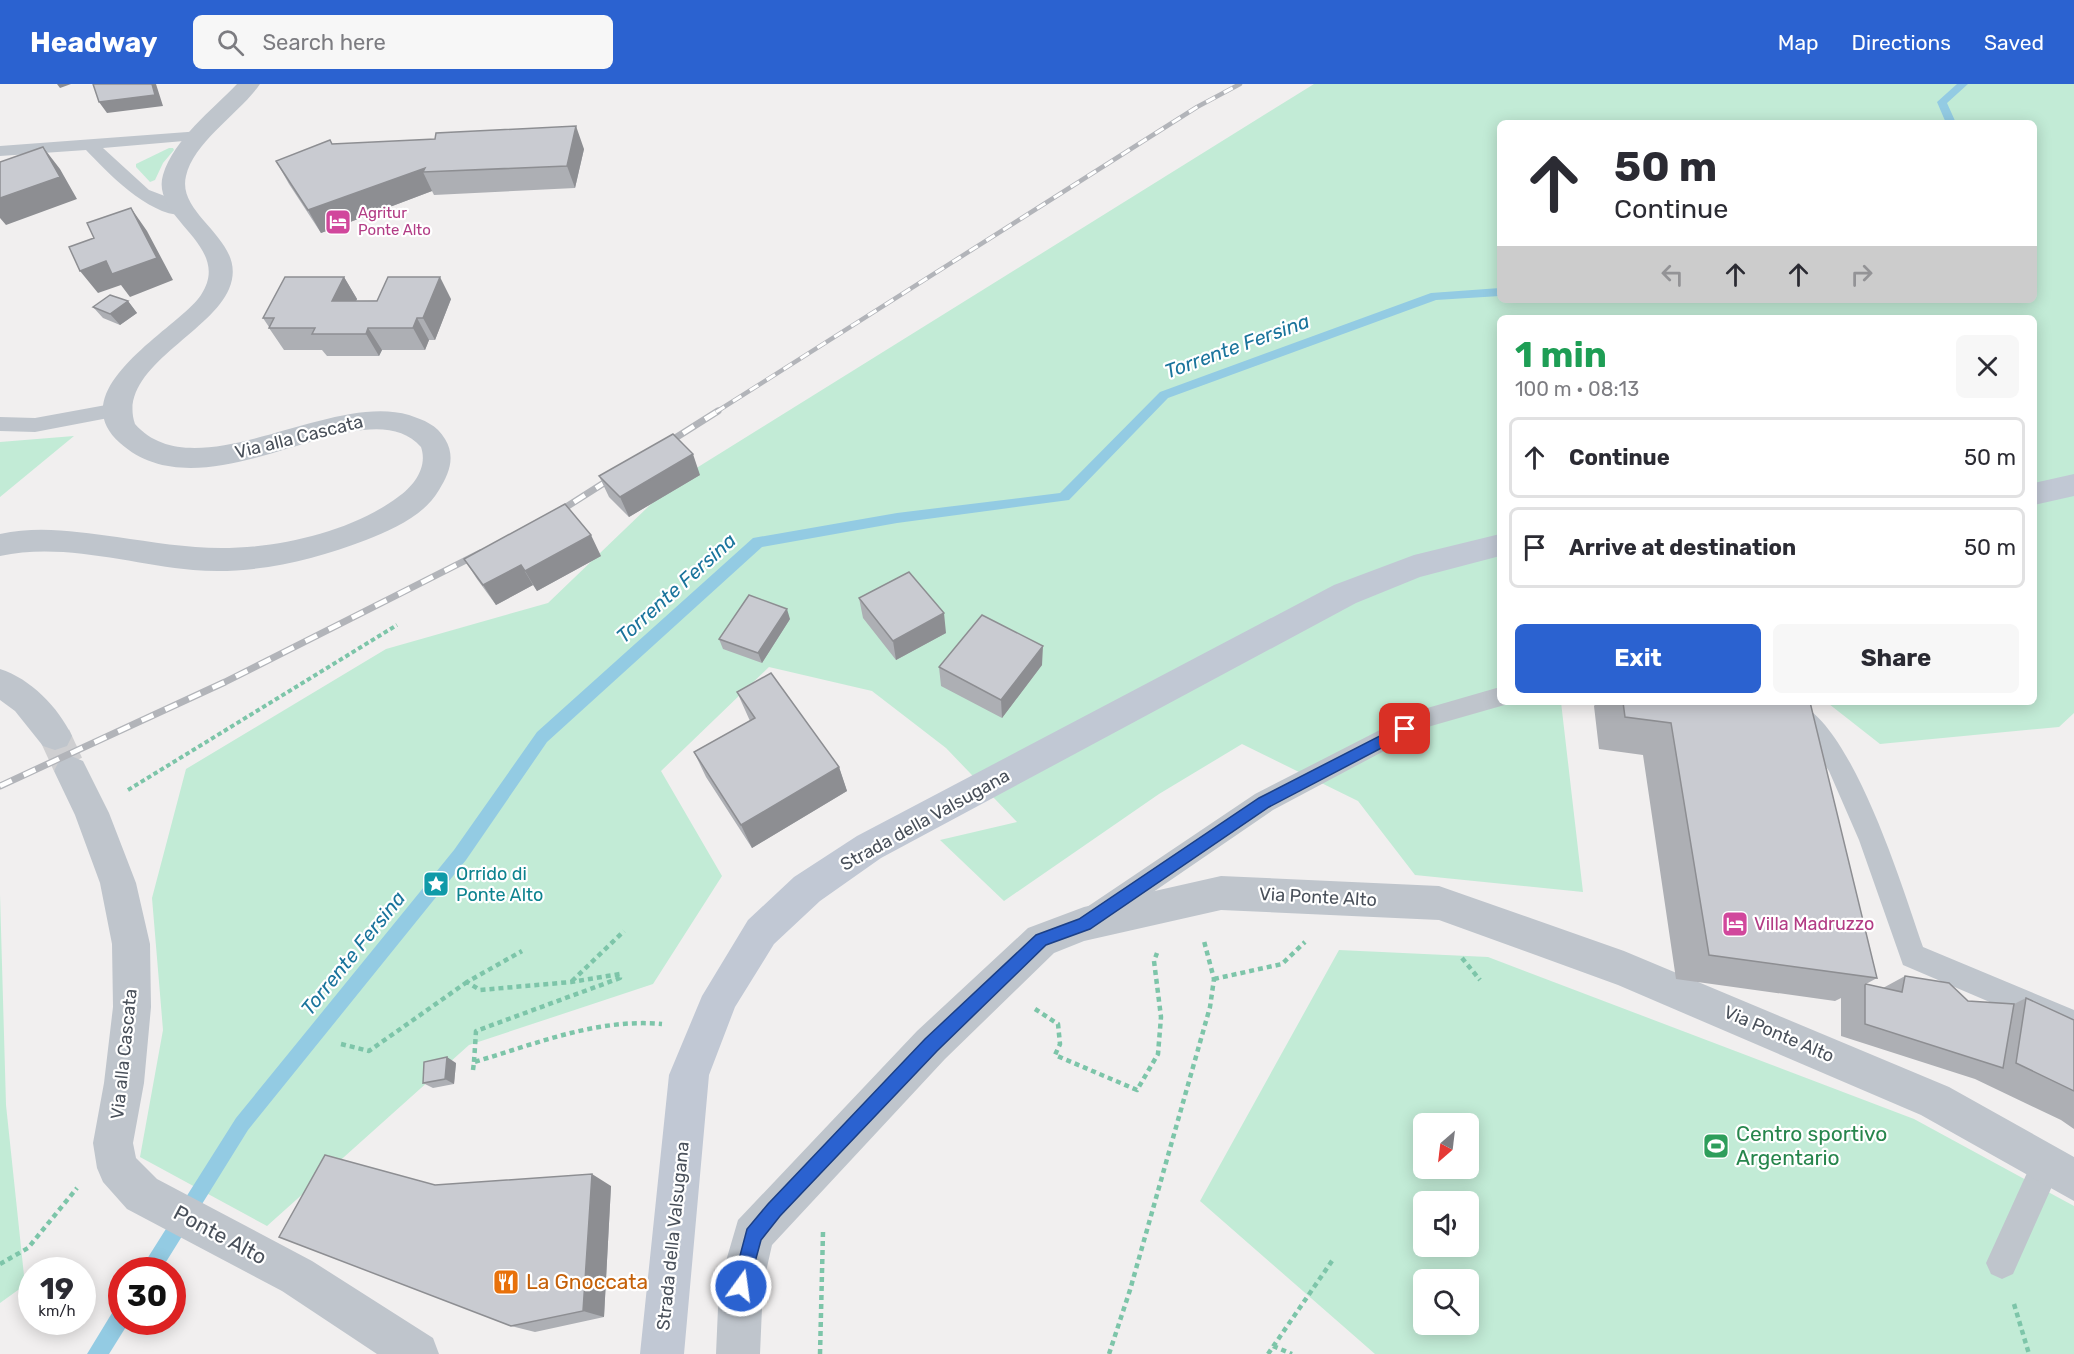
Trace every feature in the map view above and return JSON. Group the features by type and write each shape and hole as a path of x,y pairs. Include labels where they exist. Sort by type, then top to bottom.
{"main road":[{"path":"2037,493 2074,485"},
{"name":"Strada della Valsugana","path":"662,1354 689,1075 721,996 760,932 807,889 869,847 1345,594 1414,567 1497,546"}],"street":[{"path":"117,410 121,393 130,375 146,357 203,308 217,291 222,273 221,261 215,248 173,192 173,179 179,164 201,136 249,84"},
{"name":"Via alla Cascata","path":"0,544 41,539 201,559 238,559 275,553 358,532 391,516 416,500 432,482 438,460 433,440 414,426 388,420 334,425 214,458 164,455 144,447 128,434 117,410"},
{"path":"0,682 27,701 55,736"},
{"name":"Via alla Cascata","path":"71,771 92,813 118,883 131,945 132,1007 124,1083 113,1143 117,1168 142,1194"},
{"name":"Via Ponte Alto","path":"738,1354 741,1286 753,1235 931,1045 1041,940 1084,924 1221,893 1439,903 1624,969 1935,1101 2060,1172"},
{"name":"Ponte Alto","path":"142,1194 297,1276 417,1354"}],"lane":[{"path":"0,151 201,136"},
{"path":"92,145 126,183 158,204 185,210"},
{"path":"0,424 36,425 117,410"},
{"path":"1084,924 1264,802 1425,718 1497,698"},
{"path":"1777,705 1785,707 1813,727 1838,765 1872,840 1913,957 2074,1024"},
{"path":"2002,1263 2060,1172"}],"path":[{"path":"92,813 397,625"},
{"path":"571,982 624,931"},
{"path":"1109,1354 1130,1290 1210,1006 1215,979 1207,944 1200,938"},
{"path":"1025,1011 1033,1008 1058,1024 1060,1044 1055,1055 1137,1090 1158,1054 1161,1017 1154,961 1161,943"},
{"path":"341,1044 369,1051 467,982 522,951"},
{"path":"1215,979 1282,964"},
{"path":"467,982 480,990 571,982 620,974 620,978 476,1031 474,1070"},
{"path":"474,1062 613,1023 645,1021 707,1032"},
{"path":"0,1264 28,1248 113,1143"},
{"path":"1268,1354 1334,1258"},
{"path":"2002,1263 2029,1354"},
{"path":"1273,1346 1292,1354"}],"green space":[{"path":"1314,84 2074,84 2074,713 2059,727 1880,744 1830,705 2037,705 2037,315 1497,315 1497,705 1561,705 1583,892 1415,875 1358,801 1242,744 1159,794 1004,901 940,840 1017,822 946,748 872,691 769,667 661,771 722,876 653,984 469,1045 267,1226 140,1157 163,1030 152,898 186,769 386,649 548,603 674,482"},
{"path":"169,148 174,150 163,163 155,180 150,182 136,167 136,164"},
{"path":"74,436 0,497 0,442"},
{"path":"0,894 6,1105 22,1257 18,1257 18,1290 0,1303"},
{"name":"Centro sportivo Argentario","path":"1339,950 1488,957 1914,1119 2074,1206 2074,1354 1375,1354 1200,1201"}],"building":[{"path":"93,84 152,84 155,95 99,102"},
{"path":"576,126 567,166 423,172 425,168 308,210 276,161 330,140 332,144 435,139 436,133"},
{"path":"43,147 60,177 0,198 0,162"},
{"path":"131,208 157,258 112,274 106,261 80,271 69,247 94,238 87,223"},
{"path":"285,277 344,277 332,301 377,301 388,277 440,277 423,318 417,318 413,328 368,328 366,334 312,334 315,328 269,328 274,318 263,318"},
{"path":"110,295 128,301 110,314 93,307"},
{"path":"673,434 693,454 620,497 599,476"},
{"path":"565,504 591,535 525,571 521,565 483,585 464,559"},
{"path":"909,572 944,613 893,641 859,598"},
{"path":"749,595 787,609 758,653 719,639"},
{"path":"982,615 1043,646 1001,700 939,667"},
{"path":"771,673 839,767 741,825 694,752 755,718 737,692"},
{"name":"Villa Madruzzo","path":"1623,705 1811,705 1877,978 1709,955 1671,723 1625,717"},
{"path":"1905,976 1949,983 1968,1001 2014,1004 2003,1068 1865,1024 1865,985 1902,992"},
{"path":"2026,998 2074,1020 2074,1091 2016,1063"},
{"path":"447,1057 445,1079 423,1083 424,1062"},
{"name":"La Gnoccata","path":"325,1155 435,1185 592,1174 583,1311 511,1326 279,1237"}],"waterway":[{"name":"Torrente Fersina","path":"1950,120 1942,102 1963,84"},
{"name":"Torrente Fersina","path":"158,1257 242,1124 460,855 542,737 758,542 897,518 1064,497 1164,395 1435,296 1497,292"},
{"name":"Torrente Fersina","path":"97,1354 109,1335"}],"tunnel":[{"path":"55,736 71,771"}],"railway":[{"path":"716,412 1197,107 1240,84"},
{"path":"661,447 718,411"},
{"path":"552,516 618,474"},
{"path":"0,786 225,682 480,553"}],"place":[{"name":"Agritur Ponte Alto","path":"338,222"},
{"name":"Orrido di Ponte Alto","path":"436,884"},
{"name":"Villa Madruzzo","path":"1735,924"},
{"name":"Centro sportivo Argentario","path":"1716,1146"},
{"name":"La Gnoccata","path":"506,1282"}],"route":[{"path":"741,1286 753,1235 774,1210 931,1045 1041,940 1084,924 1264,802 1405,729"}]}
